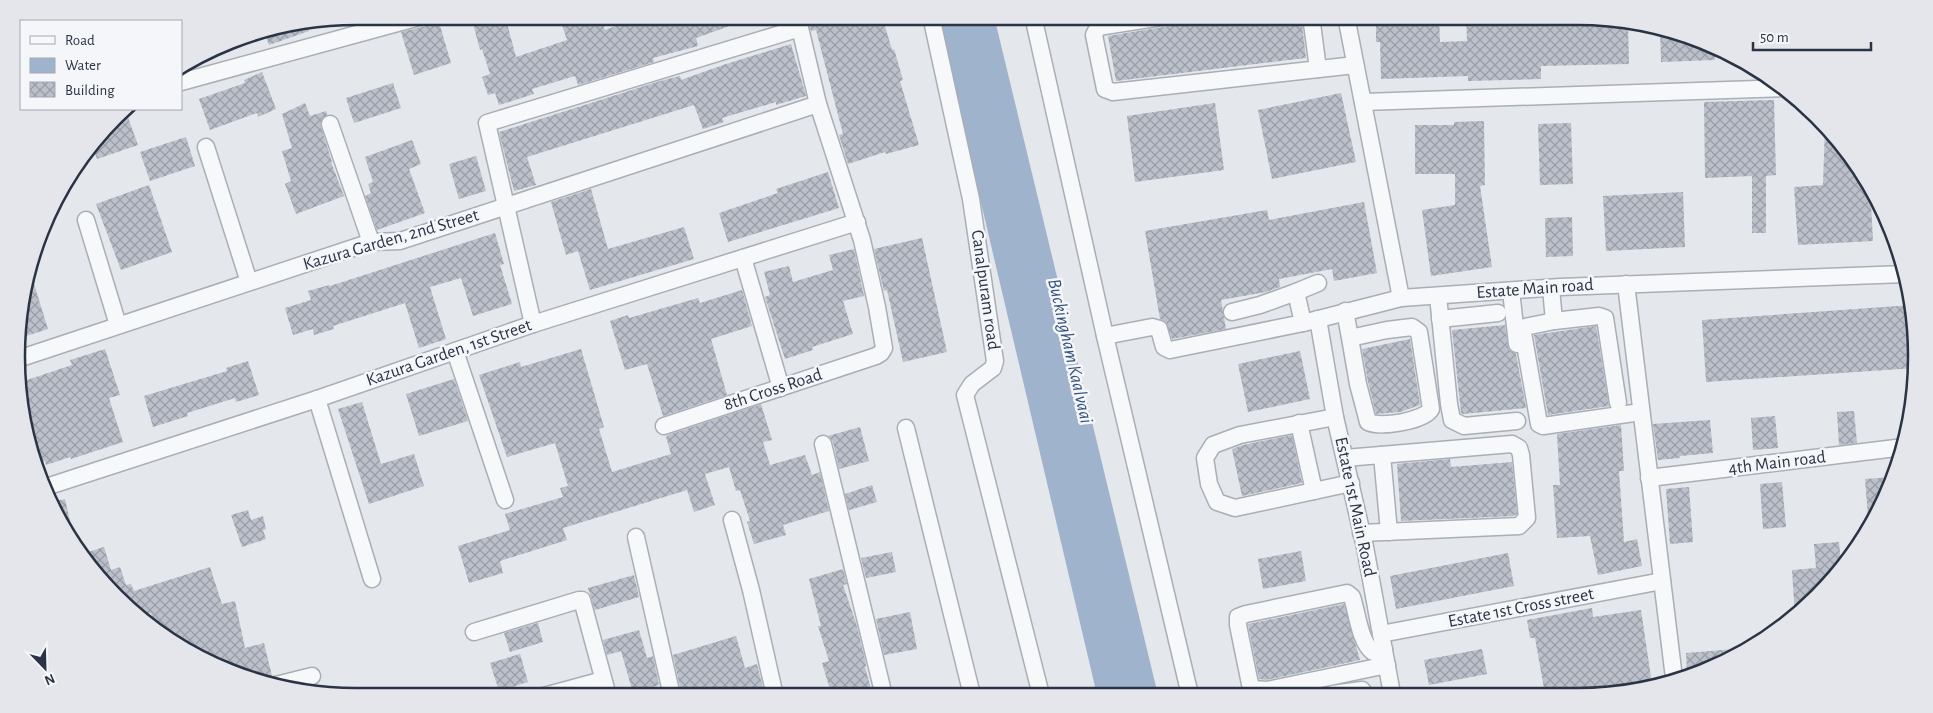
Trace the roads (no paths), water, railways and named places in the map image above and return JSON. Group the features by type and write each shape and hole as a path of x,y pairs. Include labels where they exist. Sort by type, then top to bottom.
{"street":[{"path":"182,82 390,25"},
{"path":"533,324 488,123 789,25"},
{"path":"799,25 818,104 857,222"},
{"name":"Canalpuram road","path":"933,25 971,199 995,361 993,368 972,384 965,395 1038,688"},
{"path":"1035,25 1105,336 1188,688"},
{"path":"1111,25 1098,27 1094,35 1104,89 1113,92 1355,65"},
{"path":"1312,25 1318,69"},
{"path":"1348,25 1401,298"},
{"path":"1362,102 1771,88"},
{"name":"Kazura Garden, 2nd Street","path":"25,357 371,242 400,241 818,104"},
{"path":"330,124 371,242"},
{"path":"206,147 249,282"},
{"path":"86,220 118,325"},
{"name":"Kazura Garden, 1st Street","path":"51,485 317,399 533,324 857,222"},
{"name":"8th Cross Road","path":"664,426 881,353 884,348 877,307 857,222"},
{"path":"743,258 781,388"},
{"name":"Estate Main road","path":"1105,336 1152,326 1159,329 1164,347 1170,350 1311,321 1401,298 1626,284 1898,274"},
{"path":"1232,312 1318,283"},
{"path":"1626,284 1673,673"},
{"path":"1551,288 1554,321"},
{"path":"1438,296 1452,420 1464,426 1521,414 1511,291"},
{"name":"Estate 1st Main Road","path":"1296,292 1311,321 1346,458 1391,688"},
{"path":"1345,311 1358,384 1368,422 1374,425 1391,424 1419,418 1428,414 1431,409 1419,332 1412,327 1350,338"},
{"path":"1440,319 1498,313"},
{"path":"1618,403 1605,318 1599,316 1554,321 1525,327 1523,333 1539,424 1543,426 1642,412"},
{"path":"455,351 505,500"},
{"path":"317,399 372,579"},
{"path":"1335,416 1240,435 1213,445 1205,458 1209,484 1217,502 1236,508 1351,483"},
{"path":"1299,423 1314,491"},
{"path":"906,428 970,688"},
{"path":"823,444 882,688"},
{"path":"1346,458 1512,444 1519,448 1521,455 1527,518 1519,526 1361,533"},
{"name":"4th Main road","path":"1649,478 1895,448"},
{"path":"1382,455 1389,532"},
{"path":"732,520 751,590 773,688"},
{"path":"636,537 670,688"},
{"name":"Estate 1st Cross street","path":"1253,688 1250,684 1238,625 1238,617 1246,614 1347,593 1352,597 1363,637 1372,652 1662,581"},
{"path":"474,632 582,600 606,688"},
{"name":"Estate 1st Cross street","path":"1273,688 1384,650"},
{"path":"290,682 312,676"},
{"path":"574,688 603,680"}],"water":[{"name":"Buckingham Kaalvaai","path":"939,25 996,25 1156,688 1095,688"}]}
